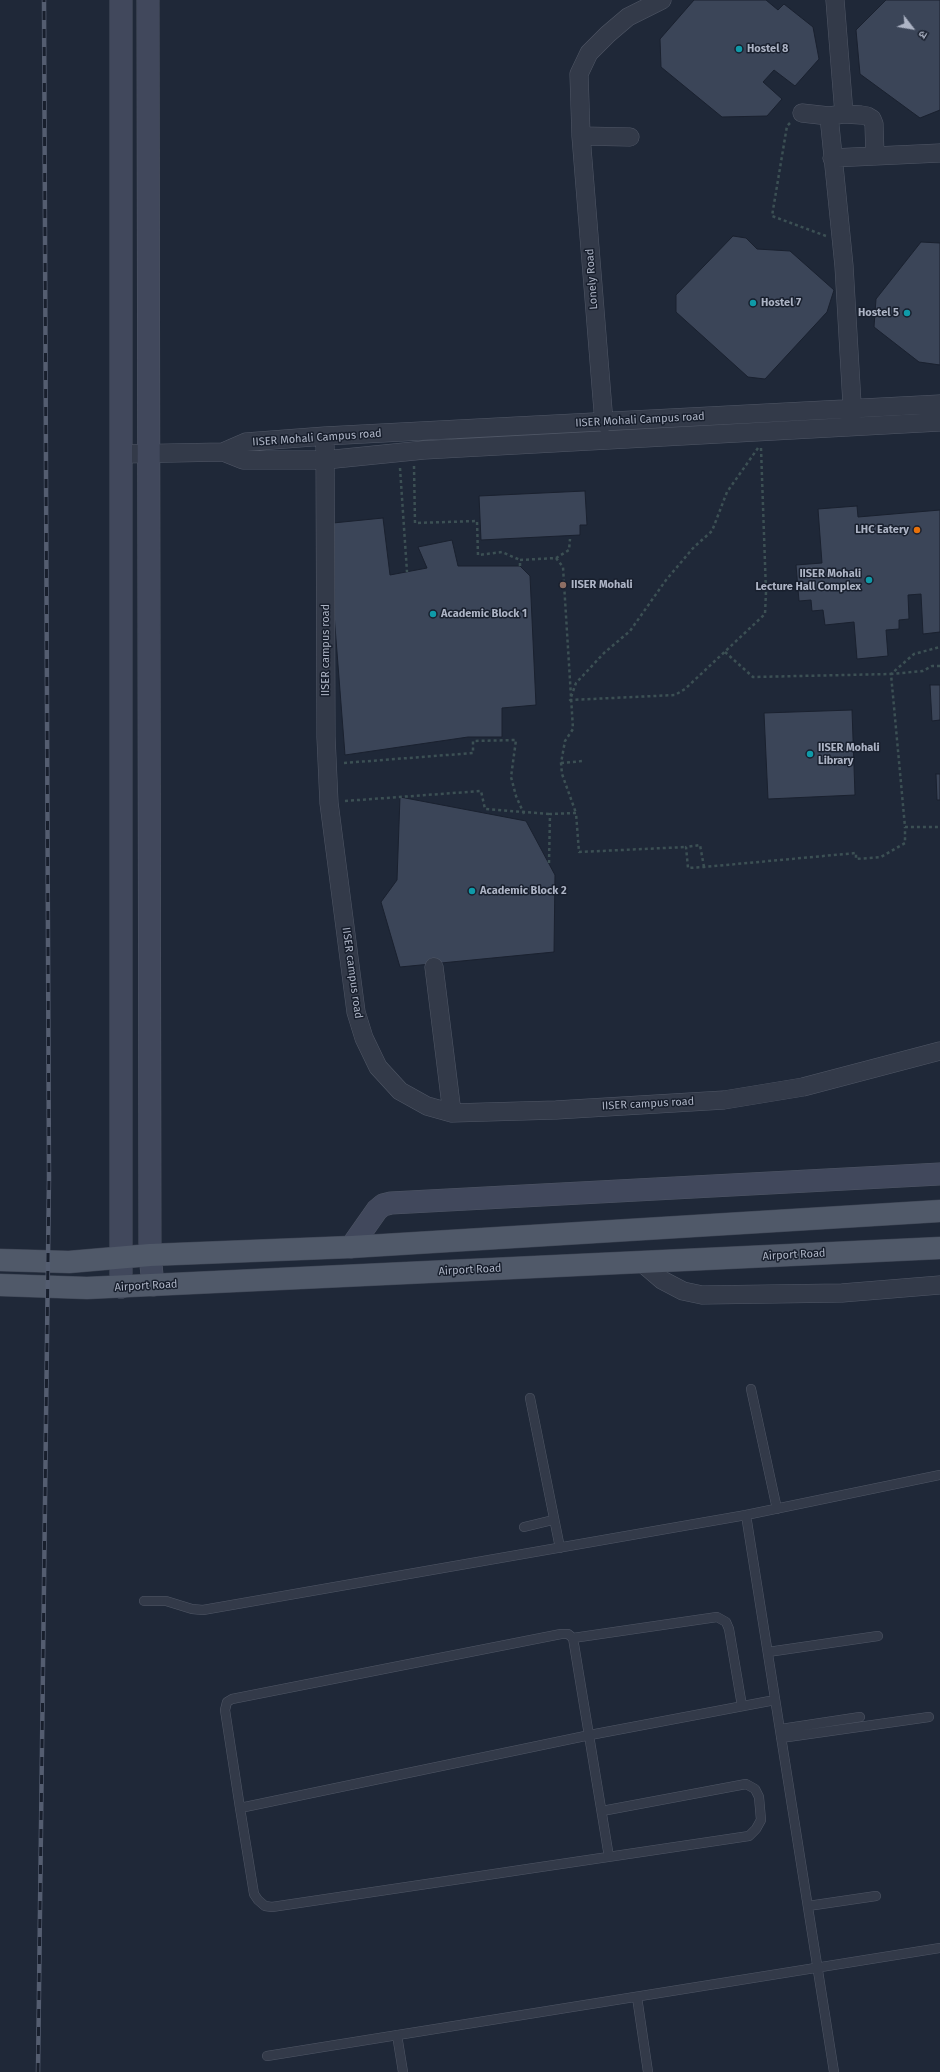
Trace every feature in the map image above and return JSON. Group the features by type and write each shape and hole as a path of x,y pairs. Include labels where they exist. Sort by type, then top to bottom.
{"main road":[{"path":"0,1260 69,1262 150,1255 351,1247 940,1211"},
{"name":"Airport Road","path":"0,1285 87,1288 121,1287 940,1248"}],"street":[{"path":"121,0 123,1258 121,1287"},
{"path":"148,0 150,1255 153,1285"},
{"name":"Lonely Road","path":"604,422 581,136 579,74 589,53 608,34 628,17 662,0"},
{"path":"835,0 836,115 832,158 841,242 854,427"},
{"path":"802,113 867,116 872,119 874,124 875,156"},
{"path":"581,136 630,137"},
{"path":"832,158 940,153"},
{"name":"IISER Mohali Campus road","path":"223,452 246,442 325,436 940,404"},
{"name":"IISER Mohali Campus road","path":"223,452 242,460 325,460 424,450 940,422"},
{"name":"IISER campus road","path":"325,436 326,737 329,803 356,1012 364,1038 378,1067 400,1091 427,1106 452,1113 556,1110 744,1098 803,1087 940,1051"},
{"path":"122,454 223,452"},
{"path":"434,967 452,1113"},
{"path":"351,1247 377,1210 383,1205 392,1203 940,1174"},
{"path":"641,1262 662,1280 683,1291 702,1295 842,1293 940,1285"}],"lane":[{"path":"751,1389 777,1508"},
{"path":"530,1398 553,1520 560,1548"},
{"path":"144,1601 166,1601 192,1609 203,1610 746,1515 940,1475"},
{"path":"746,1515 834,2072"},
{"path":"524,1527 553,1520"},
{"path":"573,1638 717,1617 726,1622 729,1629 742,1706"},
{"path":"602,1811 746,1784 755,1789 759,1796 761,1820 756,1830 749,1836 609,1857 280,1905 265,1906 254,1894 225,1710 227,1702 561,1634 568,1634 573,1638 609,1857"},
{"path":"768,1652 878,1636"},
{"path":"240,1808 590,1735 775,1700"},
{"path":"781,1738 928,1716"},
{"path":"781,1729 860,1717"},
{"path":"808,1906 876,1896"},
{"path":"267,2056 818,1969 940,1948"},
{"path":"637,1997 648,2072"},
{"path":"397,2035 403,2072"}],"path":[{"path":"802,113 786,126 772,216 841,242"},
{"path":"753,444 761,444"},
{"path":"570,700 675,695 685,689 765,614 766,592 761,444"},
{"path":"570,700 576,683 604,653 630,630 694,547 712,531 727,492 761,444"},
{"path":"407,464 421,464"},
{"path":"414,464 415,523 477,521 478,555 502,552 520,560 556,558 569,550 570,539"},
{"path":"400,465 407,572"},
{"path":"556,558 563,567 572,729 565,741 561,763 562,774 576,812 579,852 700,845 704,867"},
{"path":"520,560 520,566"},
{"path":"891,674 914,654 940,648"},
{"path":"726,652 753,676 891,674 923,671 932,666 940,666"},
{"path":"686,847 688,868 856,852 856,860 881,857 905,843 905,827 891,674"},
{"path":"343,771 343,763 473,753 472,740 516,740 511,777 516,796 524,814"},
{"path":"561,763 583,761"},
{"path":"343,794 344,801 481,791 485,809 524,814 576,812"},
{"path":"549,863 550,814"},
{"path":"905,827 940,827"}],"building":[{"name":"Hostel 8","path":"694,0 766,0 778,10 784,4 813,27 819,59 795,86 774,70 763,82 782,99 767,116 722,117 661,67 660,39"},
{"path":"886,0 940,0 940,110 920,118 860,74 856,30"},
{"name":"Hostel 7","path":"733,236 746,238 757,249 790,251 834,290 827,312 765,379 748,377 676,312 676,295"},
{"name":"Hostel 5","path":"921,242 940,243 940,365 919,362 874,327 876,299"},
{"path":"585,491 587,525 580,525 580,535 481,540 479,496"},
{"name":"IISER Mohali Lecture Hall Complex","path":"857,506 858,517 940,510 940,632 923,634 921,594 908,595 909,619 899,620 899,629 886,630 888,656 857,659 854,622 825,625 823,610 812,611 811,600 799,601 796,565 822,563 818,509"},
{"name":"Academic Block 1","path":"383,518 390,575 427,568 418,547 452,540 458,566 520,566 530,576 536,705 502,708 502,737 468,737 345,755 331,575 333,523"},
{"path":"930,685 940,685 940,720 932,721"},
{"name":"IISER Mohali Library","path":"852,710 855,795 768,799 764,713"},
{"path":"936,774 940,774 940,800 937,800"},
{"name":"Academic Block 2","path":"400,797 526,821 555,875 554,952 400,967 381,902 397,880"}],"railway":[{"path":"38,2072 49,1177 44,0"}],"place":[{"name":"Hostel 8","path":"739,49"},
{"name":"Hostel 7","path":"753,303"},
{"name":"Hostel 5","path":"907,313"},
{"name":"LHC Eatery","path":"917,530"},
{"name":"IISER Mohali Lecture Hall Complex","path":"869,580"},
{"name":"IISER Mohali","path":"563,585"},
{"name":"Academic Block 1","path":"433,614"},
{"name":"IISER Mohali Library","path":"810,754"},
{"name":"Academic Block 2","path":"472,891"}]}
